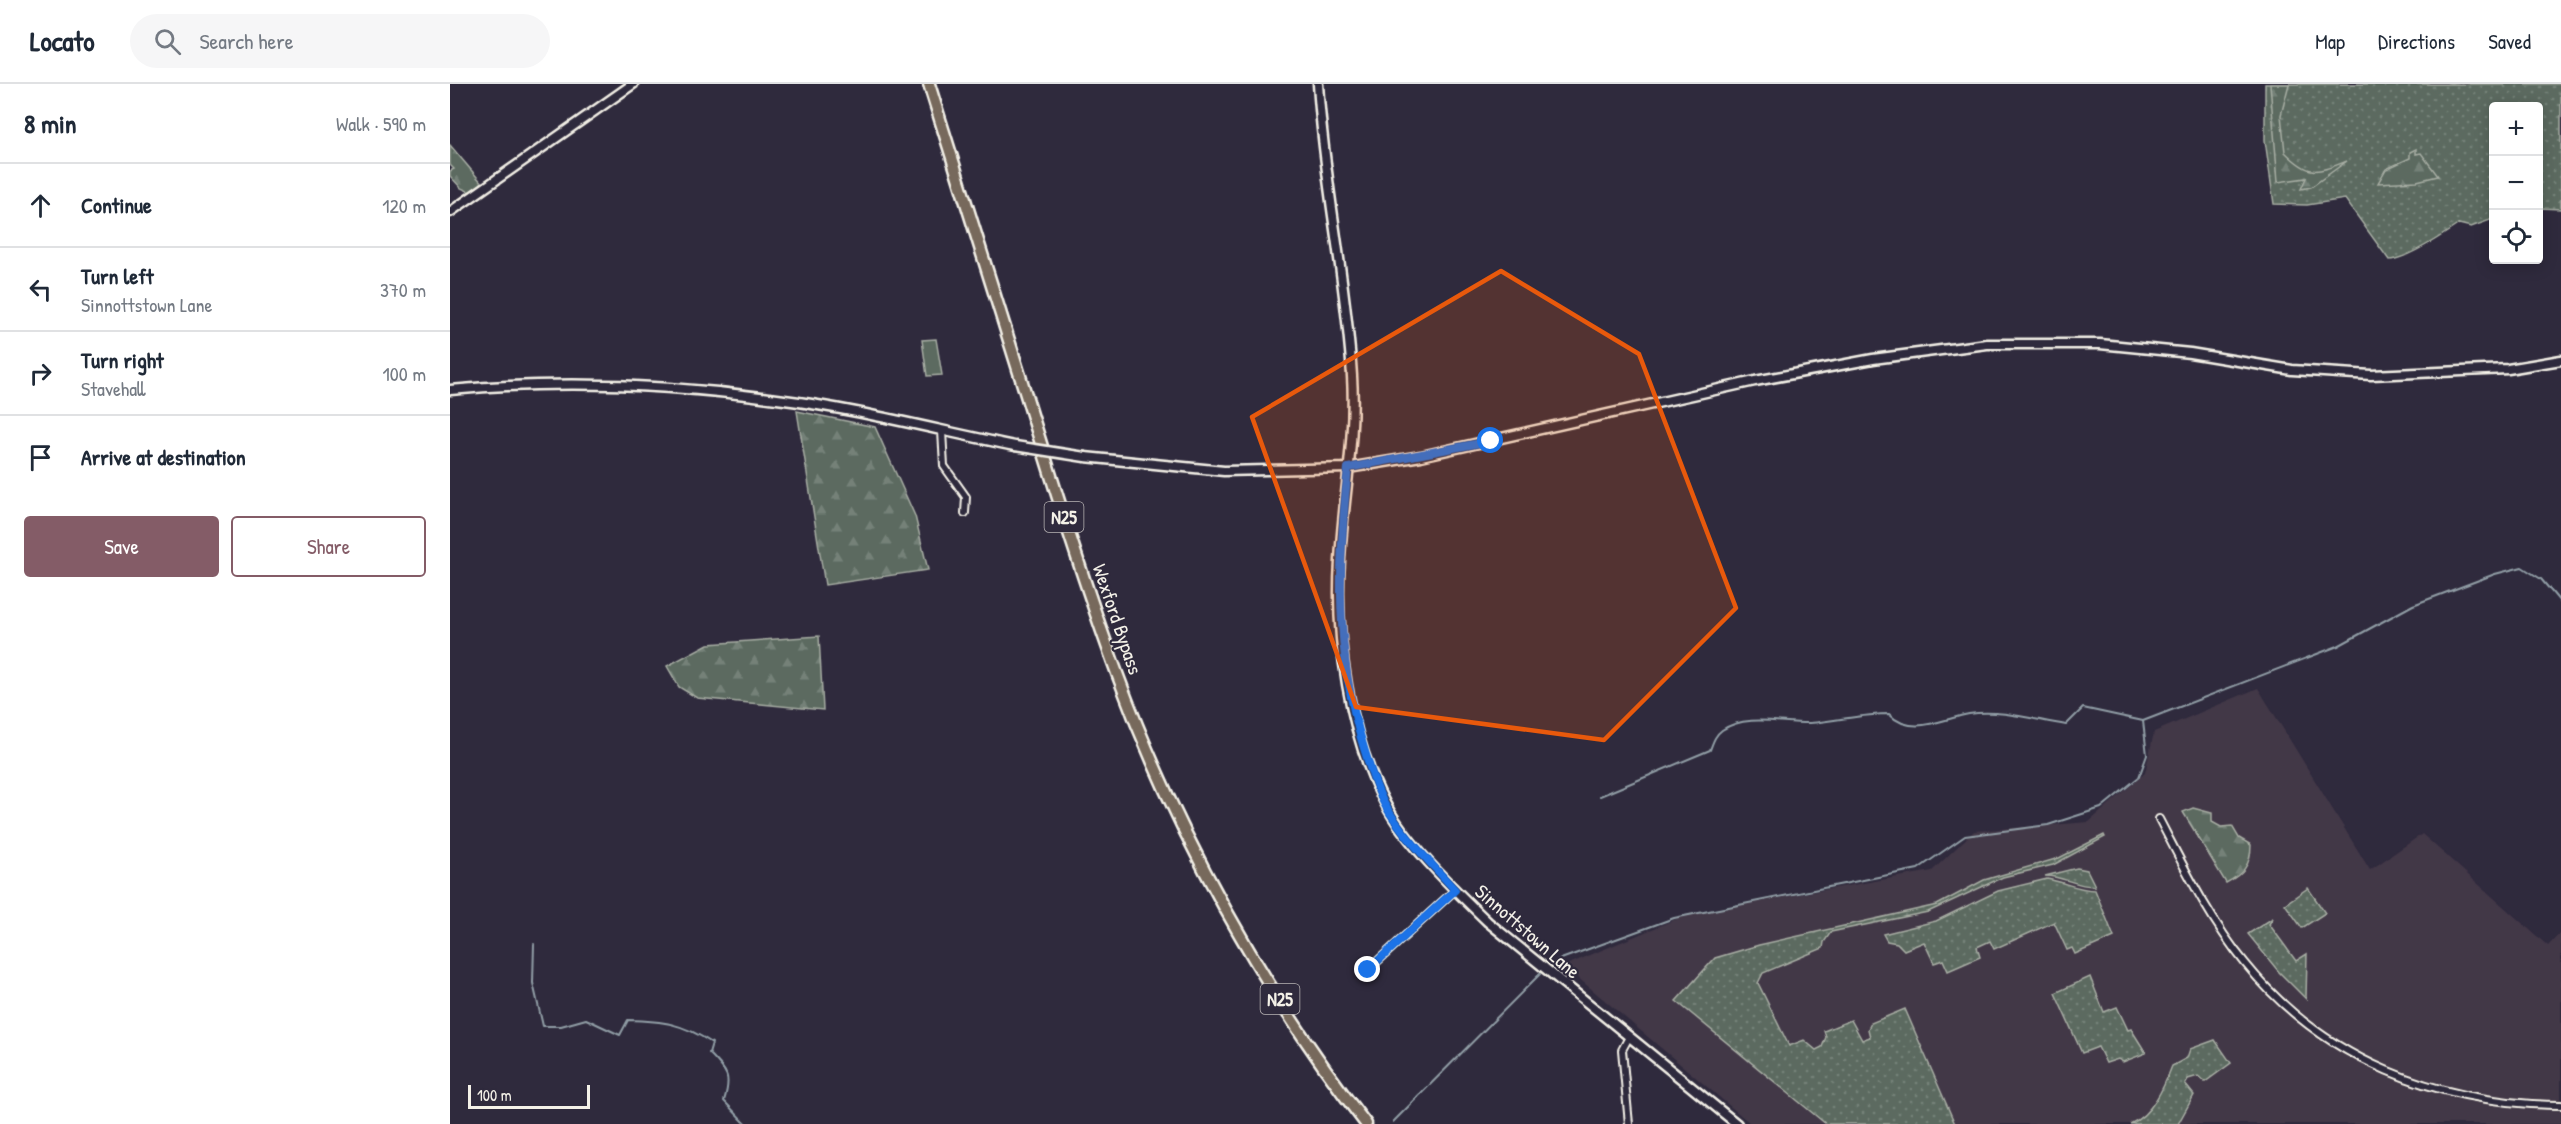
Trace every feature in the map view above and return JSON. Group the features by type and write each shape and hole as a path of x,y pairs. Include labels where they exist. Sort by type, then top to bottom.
{"highway":[{"name":"Wexford Bypass","path":"930,84 1074,550 1119,678 1161,778 1191,841 1260,968 1311,1047 1366,1124"}],"street":[{"path":"450,212 633,84"},
{"name":"Sinnottstown Lane","path":"1318,84 1352,377 1352,439 1339,564 1343,645 1349,695 1356,725 1386,806 1455,890 1488,922 1737,1124"},
{"path":"450,390 498,386 650,385 779,399 1015,446 1085,457 1224,471 1348,468 1421,456 1755,381 1877,358 1988,344 2100,344 2190,352 2292,370 2372,375 2508,369 2561,360"},
{"path":"942,431 944,466 966,497 965,513"},
{"path":"2159,819 2198,893 2246,964 2283,1003 2312,1026 2371,1064 2418,1084 2493,1102 2561,1105"},
{"path":"1368,970 1455,890"},
{"path":"1629,1037 1622,1050 1629,1124"}],"highlighted area":[{"path":"1501,271 1639,354 1736,608 1604,740 1356,707 1252,417"}],"shaded area":[{"path":"2258,688 2370,870 2422,834 2548,946 2561,932 2561,1124 1751,1124 1564,966 1688,914 1932,871 1974,831 2089,822 2145,773 2154,732"}],"green space":[{"path":"2265,84 2561,84 2561,209 2543,208 2543,102 2489,102 2489,220 2471,227 2459,224 2435,240 2397,259 2389,260 2345,199 2307,205 2274,204 2265,140"},
{"path":"2270,84 2289,84 2281,115 2285,152 2307,169 2320,170 2347,161 2311,187 2301,189 2306,178 2278,182"},
{"path":"450,145 482,183 470,192 461,188 450,176 450,171 454,169 450,165"},
{"path":"2416,149 2416,154 2421,153 2438,176 2417,181 2378,183 2386,169 2410,158 2410,152"},
{"path":"936,339 942,375 927,376 922,340"},
{"path":"797,411 875,427 915,516 928,570 825,585"},
{"path":"819,636 823,710 697,698 679,687 667,666 708,644"},
{"path":"2193,808 2212,813 2212,822 2221,827 2232,826 2239,838 2251,845 2245,868 2226,883 2183,812"},
{"path":"2104,835 2105,837 2053,865 2003,877 1928,912 1831,932 1823,948 1763,973 1758,983 1789,1046 1804,1040 1816,1050 1822,1047 1826,1037 1824,1031 1851,1020 1862,1040 1870,1037 1868,1029 1871,1023 1905,1009 1955,1124 1826,1124 1676,1001 1715,958 1759,945 1937,905 1984,880 2059,858"},
{"path":"2077,868 2087,870 2095,886 2045,876"},
{"path":"2047,879 2095,890 2114,937 2075,954 2072,948 2067,950 2054,922 1994,949 1990,941 1977,947 1980,957 1948,971 1943,960 1934,963 1924,942 1904,950 1897,943 1887,941 1883,934 1936,921 1998,891"},
{"path":"2308,888 2325,913 2302,928 2285,904"},
{"path":"2273,918 2269,924 2296,961 2307,954 2306,999 2279,972 2248,934"},
{"path":"2090,977 2104,1012 2117,1007 2128,1030 2131,1029 2146,1053 2123,1062 2118,1059 2106,1063 2098,1047 2082,1053 2055,993"},
{"path":"2215,1040 2231,1063 2205,1082 2198,1076 2188,1079 2185,1084 2194,1095 2178,1124 2130,1124 2138,1120 2151,1107 2172,1066 2187,1058 2190,1049"}],"waterway":[{"path":"1552,965 1561,959 1674,918 1918,869 1965,836 2048,825 2101,808 2139,777 2147,755 2143,721 2338,646 2413,605 2495,574 2522,567 2541,579 2561,603"},
{"path":"1600,796 1710,750 1714,739 1722,730 1742,722 1765,720 1810,723 1889,714 1898,721 1917,725 1969,714 1993,713 2066,725 2083,708 2143,721"},
{"path":"534,944 533,983 543,1026 561,1026 586,1019 620,1035 628,1020 662,1022 691,1031 712,1043 709,1053 724,1070 728,1079 724,1101 746,1124"},
{"path":"1393,1122 1540,974"}],"route":[{"path":"1368,970 1455,890 1413,842 1386,806 1374,779 1356,725 1349,695 1342,635 1339,564 1348,468 1491,441"}]}
